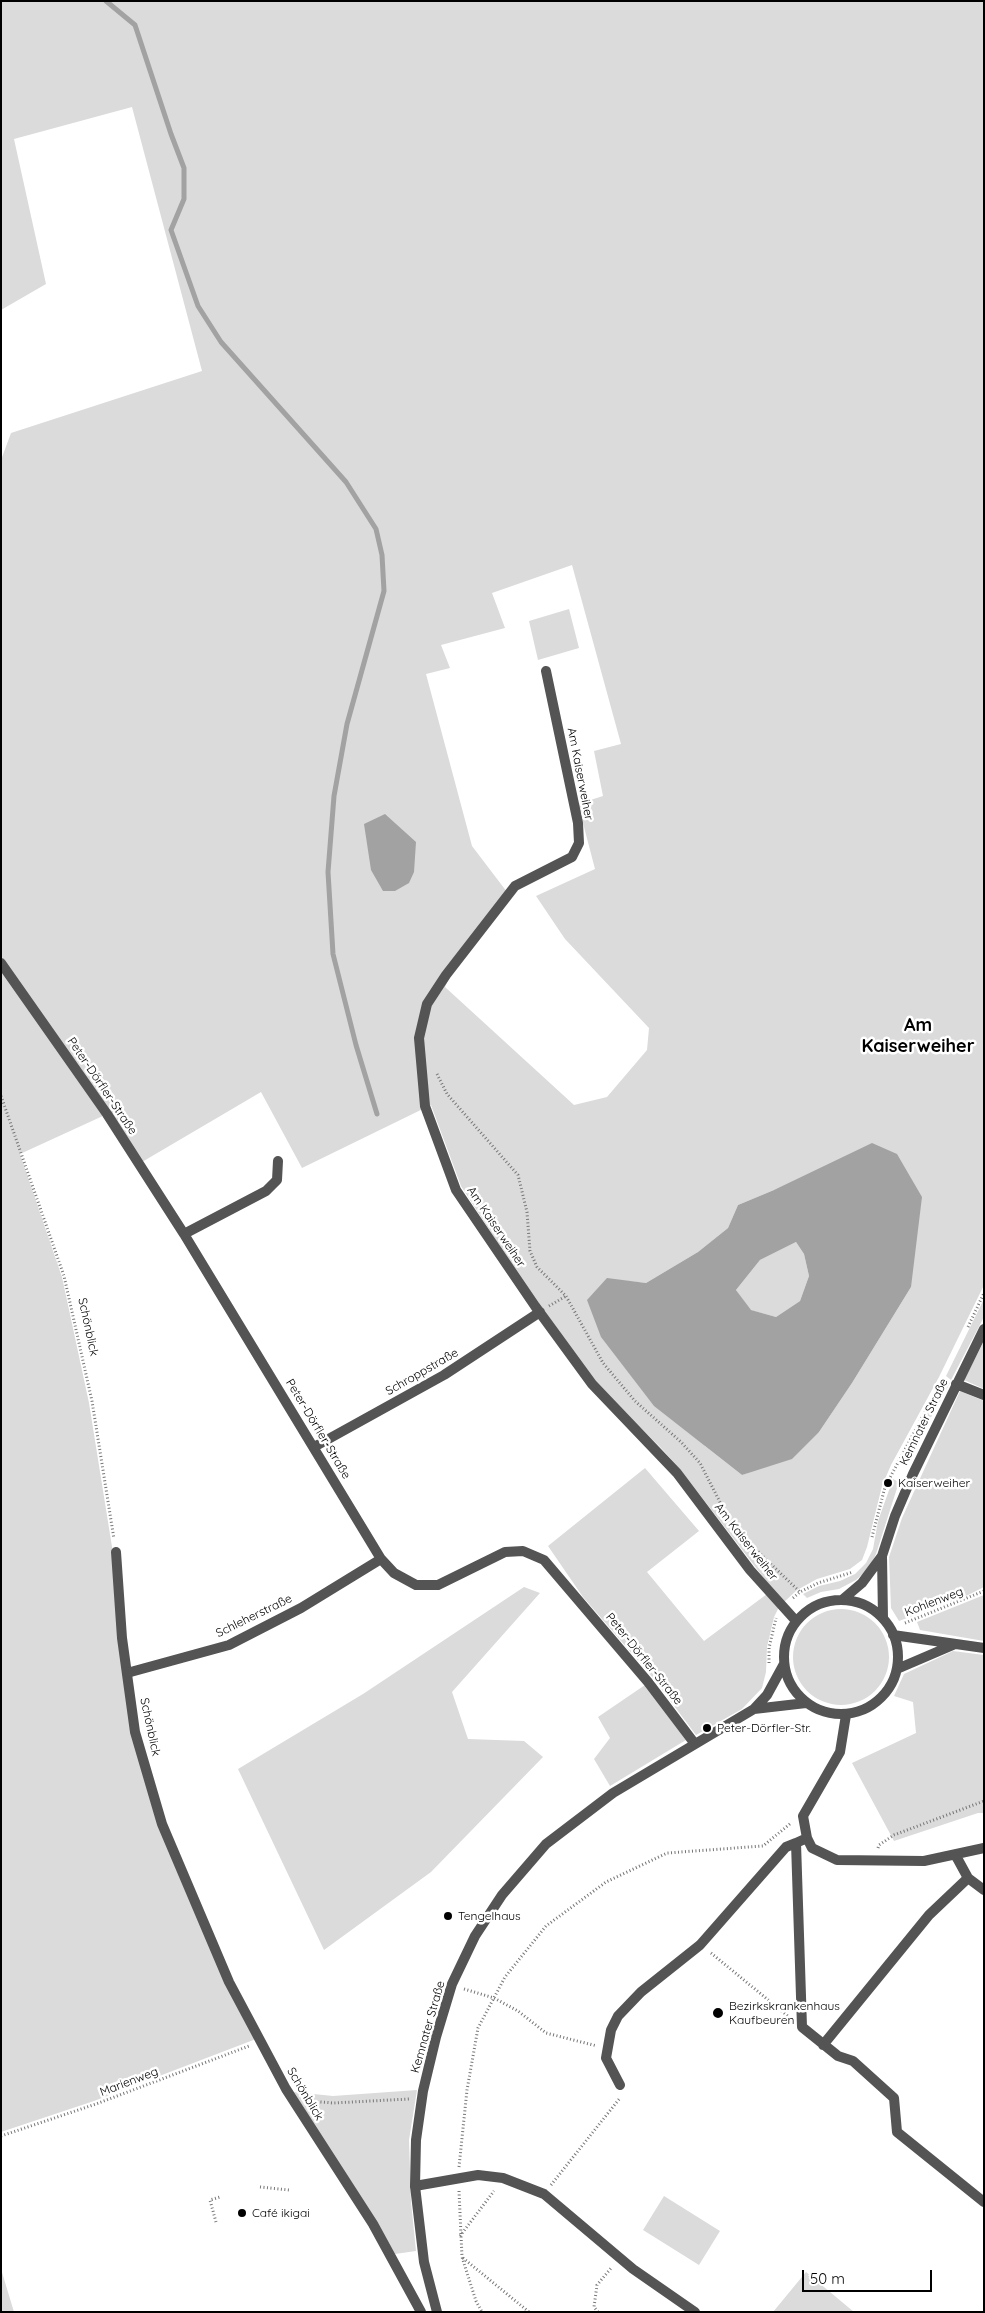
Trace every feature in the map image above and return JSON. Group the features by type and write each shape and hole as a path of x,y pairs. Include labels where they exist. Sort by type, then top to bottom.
{"street":[{"name":"Am Kaiserweiher","path":"546,671 578,823 579,843 572,857 515,886 446,975 427,1004 419,1038 426,1106 456,1190 540,1312 592,1384 677,1472 750,1570 796,1621"},
{"name":"Peter-Dörfler-Straße","path":"1,963 107,1114 184,1234 382,1559 394,1573 416,1585 438,1584 505,1552 523,1551 544,1560 648,1682 695,1744"},
{"path":"184,1234 266,1191 277,1180 278,1161"},
{"name":"Schroppstraße","path":"314,1447 444,1375 540,1312"},
{"name":"Kemnater Straße","path":"842,1600 862,1583 882,1556 910,1482 984,1329"},
{"path":"956,1384 984,1395"},
{"name":"Schönblick","path":"116,1552 127,1673 135,1732 162,1824 229,1982 293,2099 373,2224 421,2312"},
{"name":"Kemnater Straße","path":"882,1556 883,1618"},
{"name":"Schleherstraße","path":"127,1673 229,1645 301,1608 382,1559"},
{"path":"842,1600 863,1604 883,1618 892,1632 898,1652 897,1669 891,1686 879,1700 864,1710 846,1715 825,1712 806,1703 792,1688 784,1664 784,1649 788,1634 796,1621 809,1610 825,1602 842,1600"},
{"path":"892,1632 954,1645 984,1648"},
{"path":"897,1669 954,1645"},
{"name":"Kemnater Straße","path":"437,2312 424,2262 415,2186 416,2140 422,2098 436,2037 452,1984 476,1936 497,1903 546,1844 614,1793 754,1709 767,1696 784,1664"},
{"name":"Kemnater Straße","path":"754,1709 806,1703"},
{"path":"846,1715 840,1752 803,1816 807,1838 812,1848 837,1860 874,1861 924,1861 956,1856 984,1848"},
{"path":"620,2085 606,2058 611,2030 627,2004 700,1945 786,1847 807,1838"},
{"path":"796,1843 802,2027 838,2056 853,2061 894,2098 897,2132 984,2202"},
{"path":"956,1856 968,1878 984,1890"},
{"path":"823,2045 929,1915 968,1878"},
{"path":"415,2186 478,2176 503,2178 544,2194 620,2256 633,2269 695,2312"}],"path":[{"path":"435,1070 447,1094 518,1175 527,1212 530,1251 537,1267 566,1296 603,1363 635,1401 681,1442 700,1463 727,1516"},
{"name":"Schönblick","path":"1,1096 64,1276 92,1402 116,1552"},
{"path":"964,1335 984,1293"},
{"path":"540,1312 566,1296"},
{"path":"872,1539 885,1487 944,1378"},
{"path":"745,1540 800,1592"},
{"path":"769,1672 769,1648 776,1619 783,1608 800,1592 818,1583 854,1572 859,1567"},
{"name":"Kohlenweg","path":"892,1632 984,1591"},
{"path":"874,1861 879,1845 894,1835 984,1801"},
{"path":"482,2312 476,2301 462,2257 458,2178 467,2090 478,2028 505,1977 546,1926 606,1882 667,1853 763,1846 786,1825 803,1816"},
{"path":"700,1945 802,2027"},
{"path":"452,1984 494,1998 518,2011 546,2032 592,2045 608,2046"},
{"name":"Marienweg","path":"1,2136 96,2104 261,2042"},
{"path":"560,2173 620,2098 620,2085"},
{"path":"293,2099 333,2103 422,2098"},
{"path":"460,2236 503,2178"},
{"path":"260,2187 289,2190"},
{"path":"216,2222 210,2200 220,2197"},
{"path":"598,2312 594,2307 598,2285 620,2256"},
{"path":"462,2257 529,2312"}],"shaded area":[{"path":"1,1 984,1 984,1285 939,1377 891,1465 882,1486 862,1560 850,1569 817,1579 797,1590 783,1603 680,1469 594,1382 523,1282 461,1186 431,1105 302,1168 261,1092 142,1162 111,1112 1,956 1,460 11,433 202,371 132,107 14,139 46,284 1,310","holes":["572,565 621,744 594,751 603,796 578,804 595,869 536,896 565,939 649,1028 647,1050 607,1097 574,1105 445,987 449,978 507,892 472,846 426,674 450,668 441,645 505,628 492,593","774,1190 911,1287 852,1383 819,1432 757,1469 742,1475 705,1446 607,1279 646,1283 698,1252 728,1228 738,1205"]},
{"path":"569,609 579,648 538,660 529,621"},
{"path":"385,814 416,842 414,872 409,883 395,891 383,891 371,870 364,824"},
{"path":"1,968 105,1115 20,1154 62,1277 89,1403 113,1553 119,1639 160,1826 256,2039 94,2101 1,2132"},
{"path":"872,1143 897,1154 922,1197 911,1287 852,1383 819,1432 792,1459 742,1475 654,1406 601,1337 587,1300 607,1278 646,1283 698,1252 728,1228 738,1205 774,1190","holes":["796,1242 804,1254 809,1276 800,1301 776,1317 751,1310 736,1290 760,1260"]},
{"path":"796,1242 804,1254 809,1276 800,1301 776,1317 750,1310 736,1290 760,1260"},
{"path":"984,1299 984,1317 951,1380 946,1376"},
{"path":"984,1341 984,1389 964,1380"},
{"path":"944,1380 950,1383 914,1448 909,1446"},
{"path":"960,1391 984,1401 984,1587 899,1621 891,1608 889,1557 902,1518"},
{"path":"645,1468 699,1531 647,1572 704,1641 767,1594 779,1607 774,1617 767,1647 766,1672 762,1688 742,1709 696,1735 653,1678 583,1597 548,1546"},
{"path":"893,1479 899,1482 876,1554 869,1568 856,1580 839,1589 821,1592 807,1598 803,1594 819,1586 840,1581 855,1574 866,1563 873,1549 878,1521"},
{"path":"524,1587 540,1593 452,1692 468,1739 524,1741 543,1757 431,1872 324,1950 238,1769 363,1694"},
{"path":"984,1595 984,1641 920,1630 917,1622"},
{"path":"841,1609 859,1613 875,1623 885,1639 889,1657 885,1675 875,1691 859,1701 841,1705 823,1701 807,1691 797,1675 793,1657 797,1639 807,1623 823,1613"},
{"path":"953,1651 984,1655 984,1813 978,1813 894,1841 852,1763 916,1733 913,1702 894,1696 904,1674"},
{"path":"645,1685 686,1740 610,1786 594,1759 610,1738 598,1717"},
{"path":"417,2090 409,2140 411,2202 416,2251 395,2254 294,2092 333,2096"},
{"path":"664,2196 720,2231 699,2265 643,2230"},
{"path":"1,2269 14,2312 1,2312"},
{"path":"806,2272 854,2312 773,2312"}],"waterway":[{"path":"106,1 135,25 184,168 184,199 171,230 198,306 221,342 346,482 376,529 382,555 384,591 347,724 334,796 328,872 333,954 356,1045 377,1114"}],"place":[{"name":"Kaiserweiher","path":"888,1483"},
{"name":"Peter-Dörfler-Str.","path":"707,1728"},
{"name":"Tengelhaus","path":"448,1916"},
{"name":"Bezirkskrankenhaus Kaufbeuren","path":"718,2013"},
{"name":"Café ikigai","path":"242,2213"}],"district":[{"name":"Am Kaiserweiher","path":"918,1036"}]}
